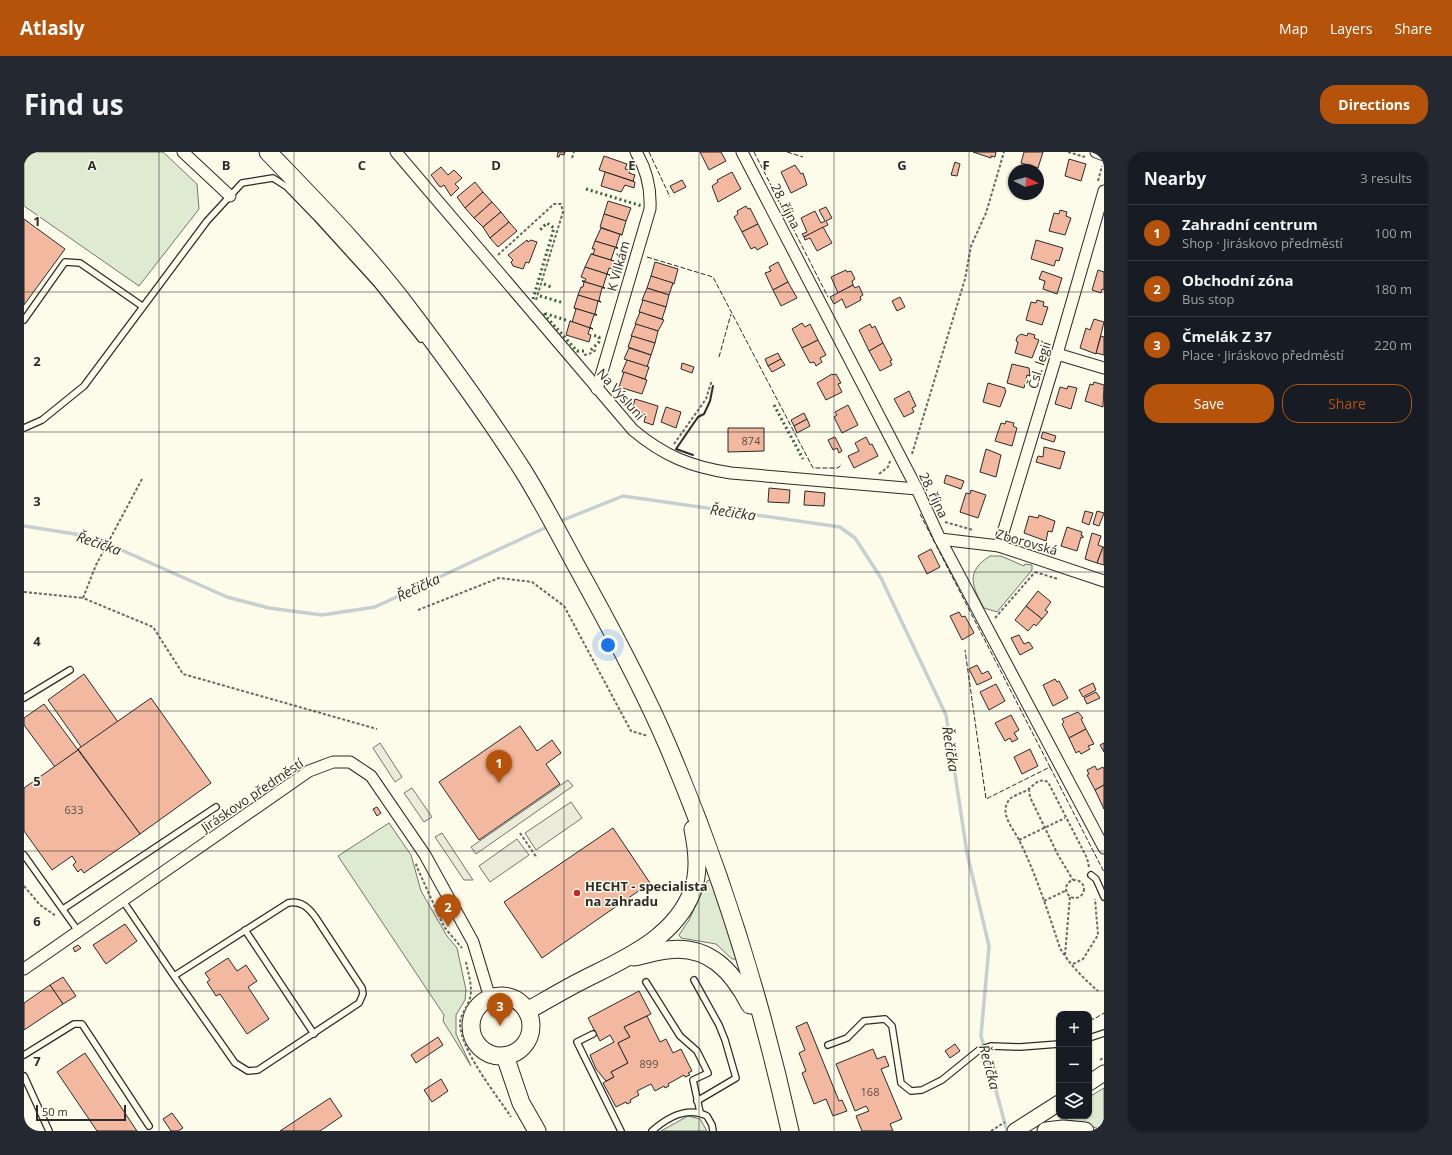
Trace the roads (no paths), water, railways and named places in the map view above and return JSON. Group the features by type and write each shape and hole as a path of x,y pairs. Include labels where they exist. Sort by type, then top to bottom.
{"main road":[{"path":"268,152 336,222 411,311 521,468 548,512 621,646 666,741 716,868 768,1043 790,1131"},
{"path":"527,1011 577,983 628,958 665,931 685,905 692,893 697,865 697,849 684,786"},
{"path":"628,958 680,949 692,951 711,958 722,965 739,985 768,1043"},
{"path":"499,996 508,997 517,1001 527,1011 531,1024 530,1033 527,1041 521,1048 505,1056 495,1056 478,1046 471,1029 475,1010 482,1003 490,998 499,996"},
{"path":"505,1056 521,1103 537,1131"},
{"path":"1092,1081 1104,1073"},
{"path":"1015,1131 1056,1105"},
{"path":"1046,1131 1063,1129 1085,1131"}],"street":[{"path":"183,152 230,196"},
{"name":"Na Výsluní","path":"396,152 489,263 533,309 597,389 633,430 647,442 669,452 687,464 719,471 916,489"},
{"name":"K Vilkám","path":"597,389 650,209 651,195 648,180 642,161 636,152"},
{"name":"28. října","path":"742,152 916,489 940,539 1104,848"},
{"path":"1093,155 1104,154"},
{"name":"Čsl. legií","path":"999,546 1104,191"},
{"path":"1057,354 1104,368"},
{"name":"Zborovská","path":"940,539 999,546 1104,581"},
{"name":"Jiráskovo předměstí","path":"24,969 309,771 332,762 350,762 371,776 425,855 473,942 490,998"}],"lane":[{"path":"24,428 42,420 84,386 142,306 207,221 242,183 273,178 287,187 352,256 424,343"},
{"path":"24,320 65,262 80,263 142,306"},
{"path":"471,405 495,439 521,468"},
{"path":"24,698 70,670"},
{"path":"63,909 216,807"},
{"path":"24,855 78,931"},
{"path":"1091,875 1096,879 1104,897"},
{"path":"123,901 174,976 235,1063 248,1071 258,1070 359,1004 362,994 362,988 316,918 308,908 296,901 288,903 174,976"},
{"path":"245,930 314,1034"},
{"path":"694,980 721,1030 736,1078 697,1101"},
{"path":"646,982 680,1036 697,1051 708,1073 693,1080 700,1112"},
{"path":"828,1045 847,1038 864,1022 885,1019 892,1026 901,1083 911,1091 922,1090 942,1080 979,1050 991,1046 1033,1047 1056,1044"},
{"path":"24,1055 74,1024 82,1024 149,1126"},
{"path":"1092,1037 1104,1033"},
{"path":"593,1034 577,1042 620,1131"},
{"path":"24,1076 49,1131"},
{"path":"652,1131 660,1124 682,1112 700,1112 707,1116 712,1125 713,1131"}],"waterway":[{"name":"Řečička","path":"558,522 623,496 840,527 855,538 881,578 946,715 967,853 989,946 981,1036 1007,1131"},
{"name":"Řečička","path":"24,526 75,534 108,544 227,597 269,608 322,615 375,607 549,526"}],"place":[{"name":"Zahradní centrum","path":"499,783"},
{"name":"HECHT - specialista na zahradu","path":"577,893"},
{"name":"Obchodní zóna","path":"448,927"},
{"name":"Čmelák Z 37","path":"500,1026"}]}
